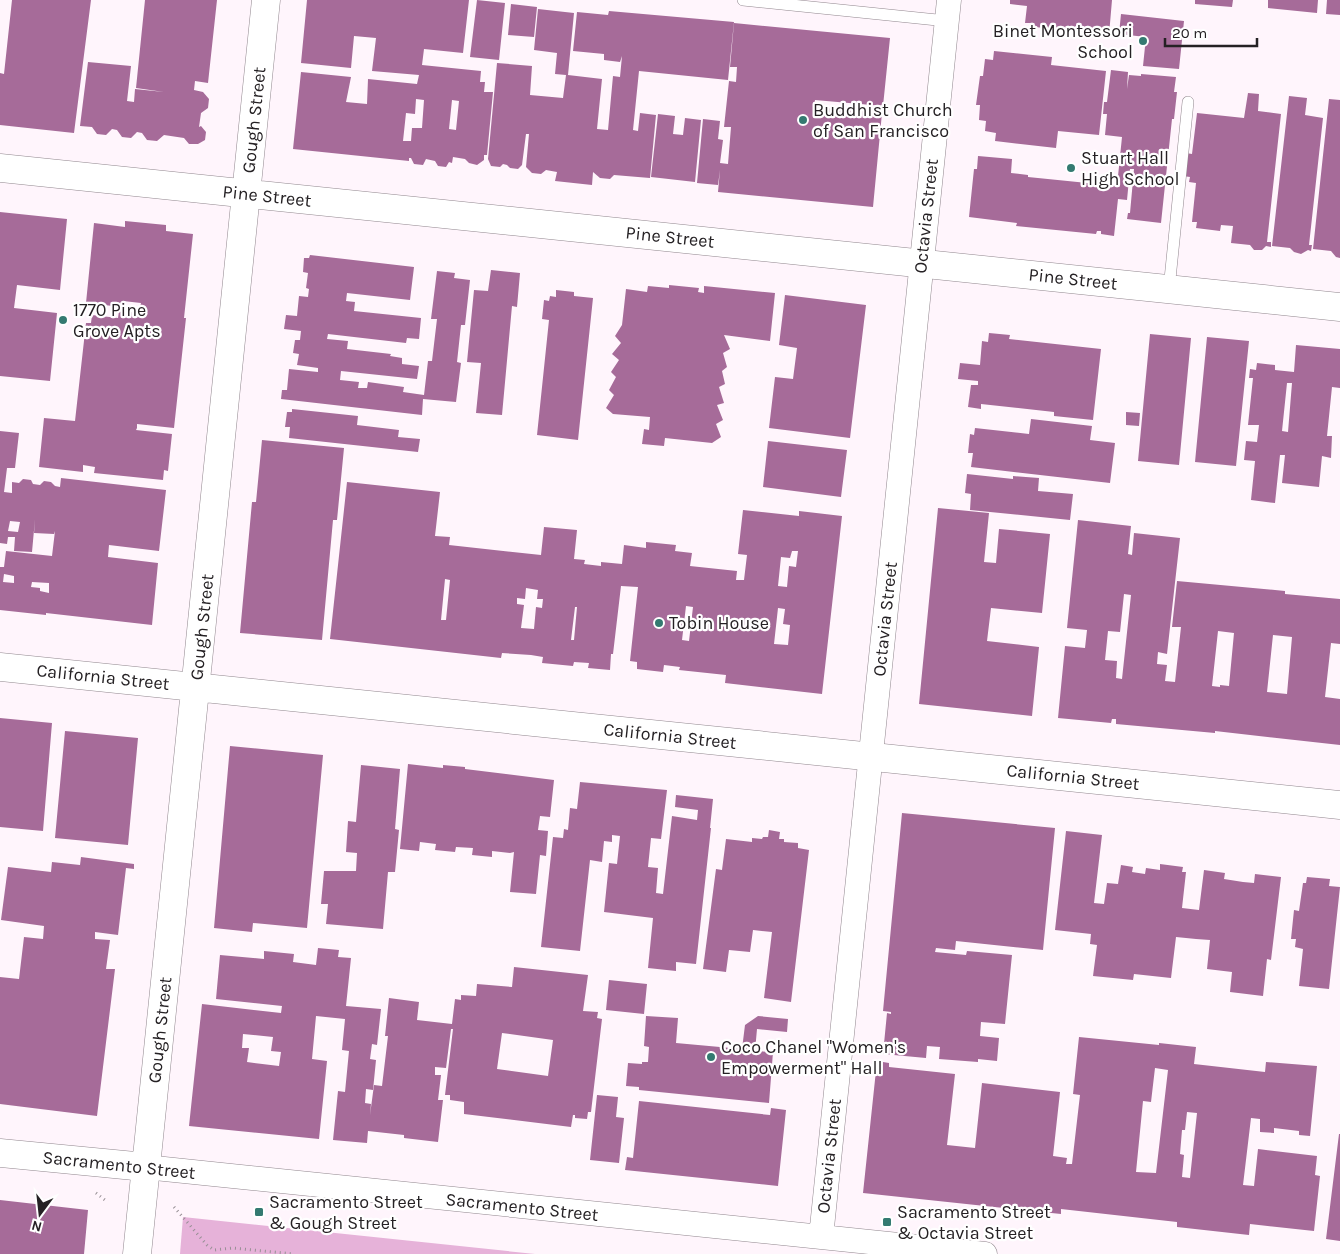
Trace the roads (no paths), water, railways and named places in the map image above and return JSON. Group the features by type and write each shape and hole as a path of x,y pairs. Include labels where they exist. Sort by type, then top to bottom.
{"street":[{"name":"Gough Street","path":"137,1254 266,0"},
{"name":"Octavia Street","path":"821,1237 948,10"},
{"name":"Pine Street","path":"0,168 1340,307"},
{"name":"California Street","path":"0,667 1340,805"},
{"name":"Sacramento Street","path":"0,1152 985,1254"}],"lane":[{"path":"743,0 948,10"},
{"path":"1169,289 1188,102"}],"place":[{"name":"Binet Montessori School","path":"1143,41"},
{"name":"Buddhist Church of San Francisco","path":"803,120"},
{"name":"Stuart Hall High School","path":"1071,168"},
{"name":"1770 Pine Grove Apts","path":"63,320"},
{"name":"Tobin House","path":"659,623"},
{"name":"Coco Chanel \"Women's Empowerment\" Hall","path":"711,1057"},
{"name":"Sacramento Street & Gough Street","path":"259,1212"},
{"name":"Sacramento Street & Octavia Street","path":"887,1222"}]}
